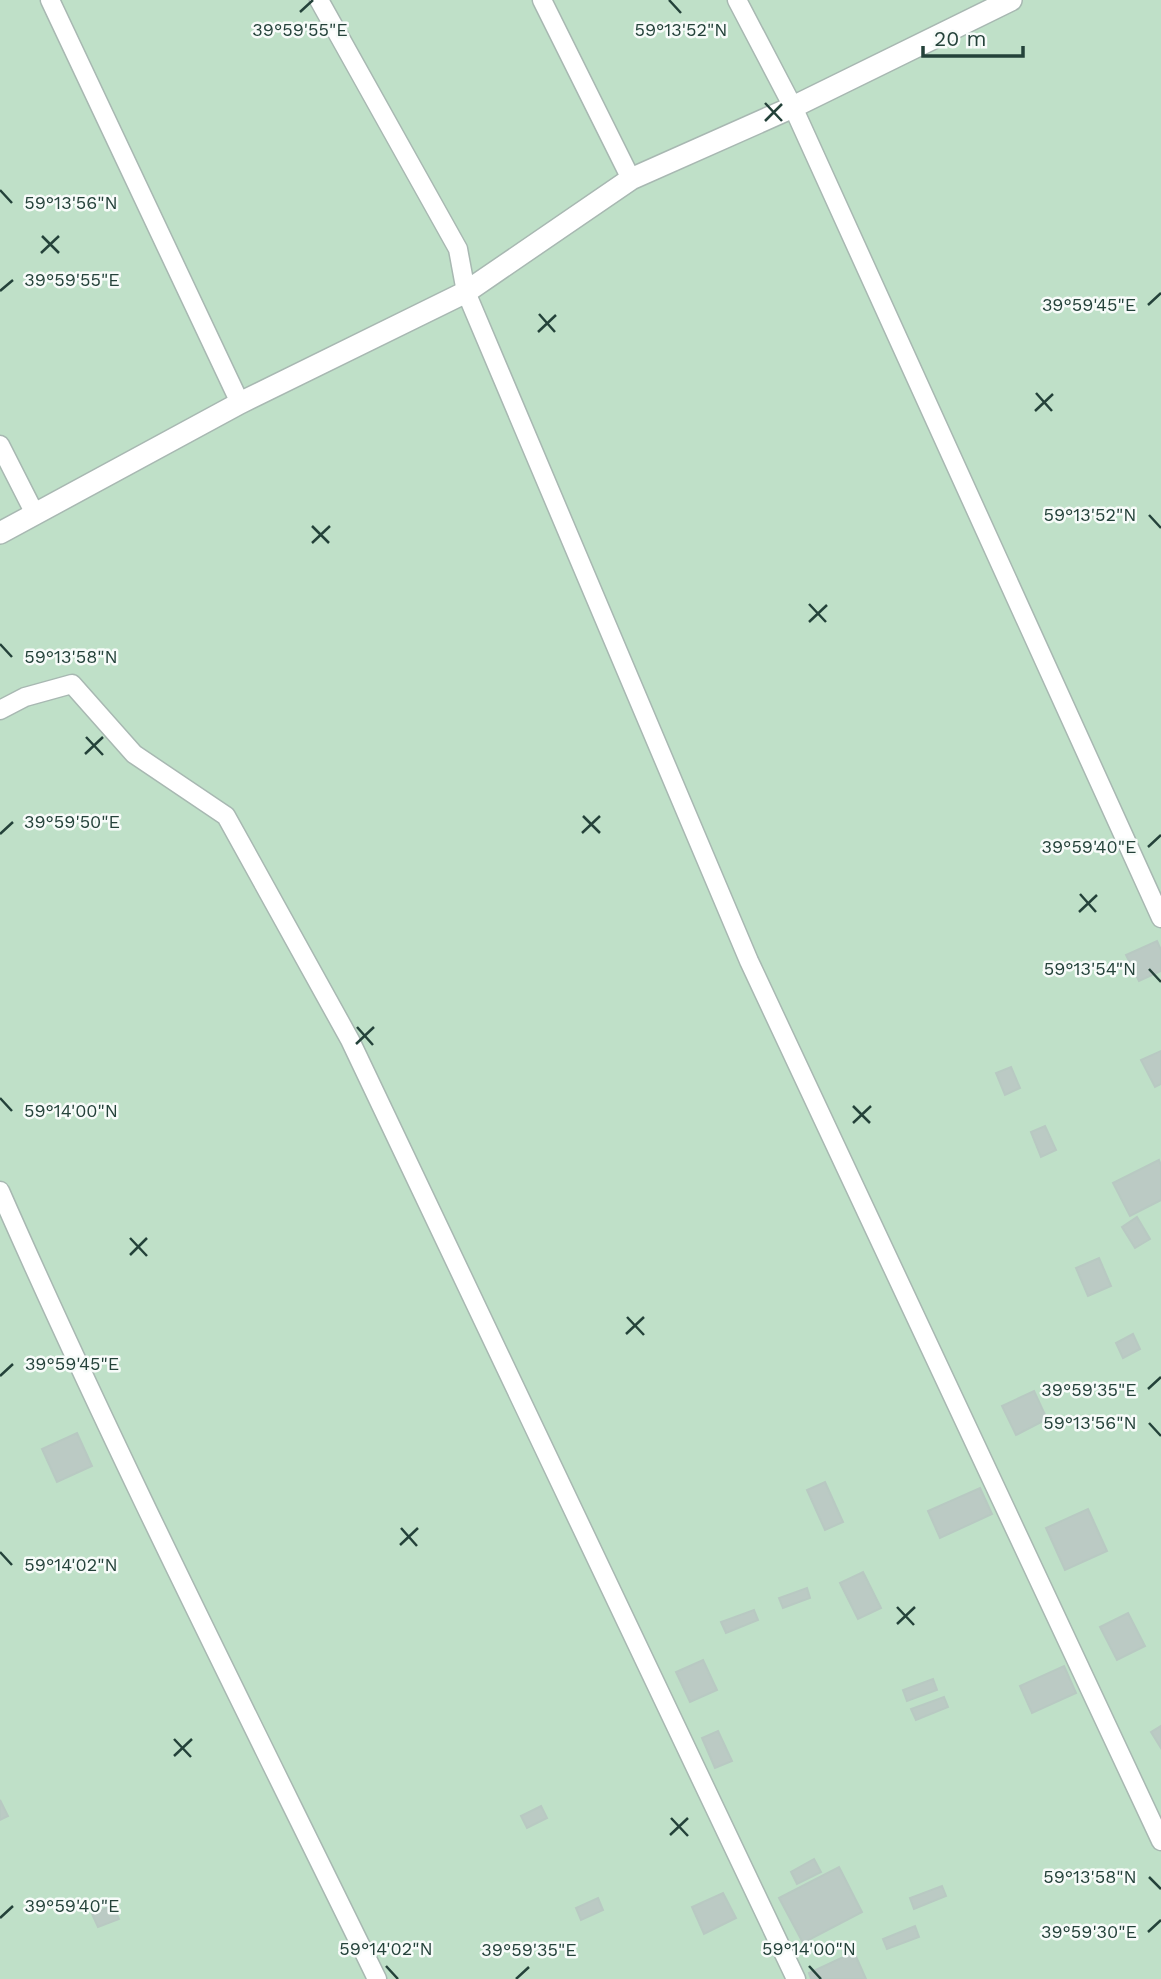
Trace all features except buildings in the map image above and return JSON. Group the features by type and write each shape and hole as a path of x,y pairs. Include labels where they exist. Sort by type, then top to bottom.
{"street":[{"path":"0,533 240,403 466,292 631,180 793,107 1011,0"}],"lane":[{"path":"50,0 240,403"},
{"path":"319,0 458,248 466,292 749,961 1161,1841"},
{"path":"541,0 631,180"},
{"path":"737,0 793,107 1161,918"},
{"path":"0,445 35,514"},
{"path":"0,710 25,697 72,684 134,754 226,816 350,1040 796,1979"},
{"path":"0,1191 33,1267 196,1610 377,1979"}],"green space":[{"path":"0,0 1161,0 1161,1979 0,1979"}]}
